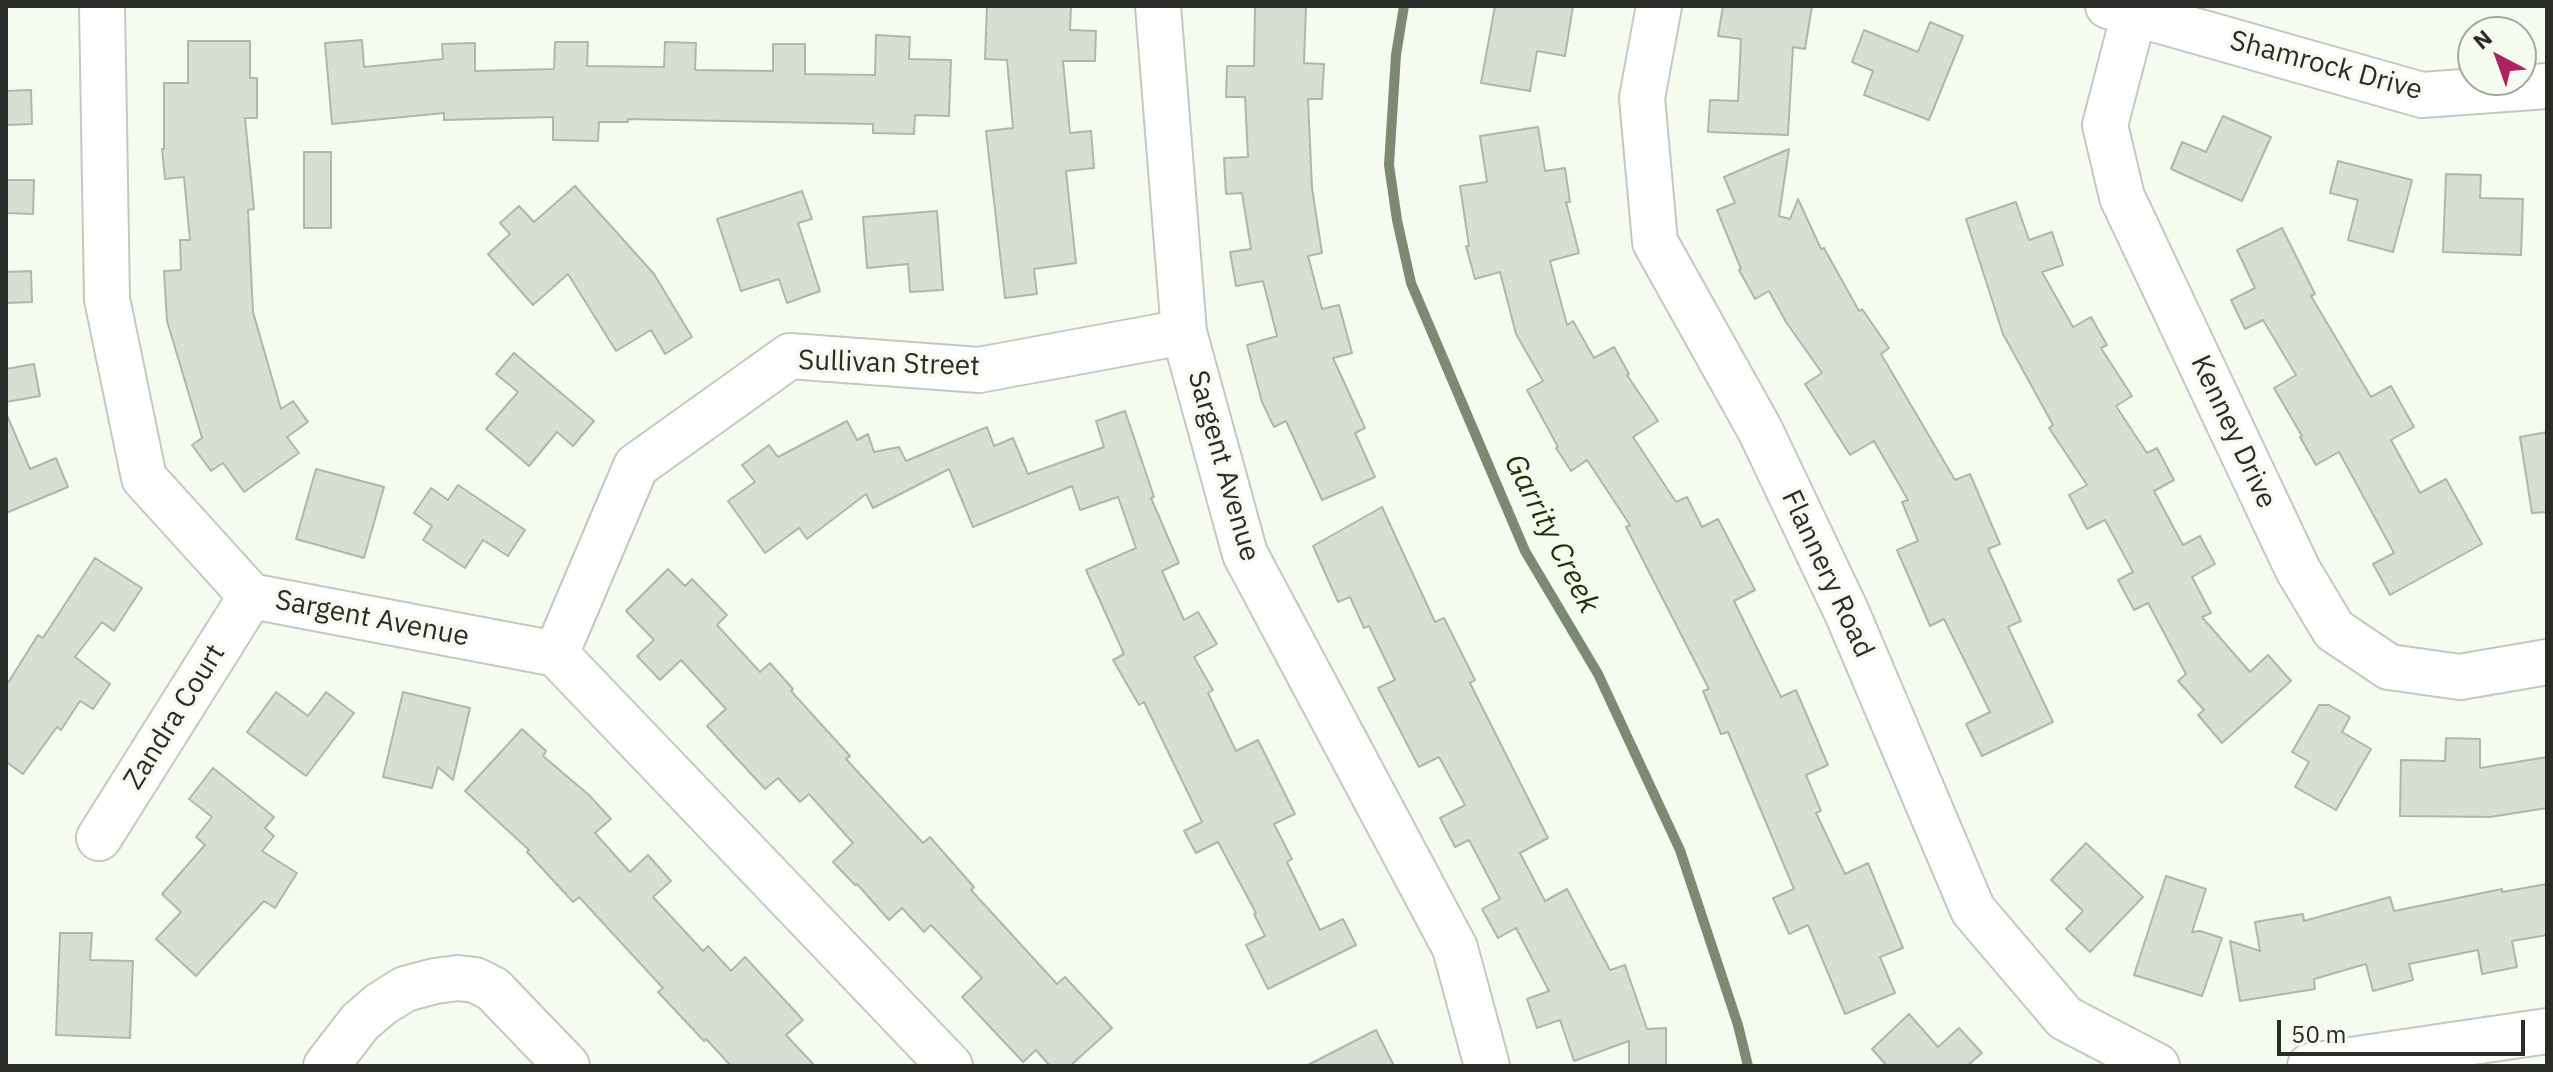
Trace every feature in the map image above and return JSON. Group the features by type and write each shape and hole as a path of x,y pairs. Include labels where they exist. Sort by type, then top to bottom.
{"street":[{"name":"Sargent Avenue","path":"102,6 107,299 144,478 251,596 556,654"},
{"name":"Sargent Avenue","path":"1158,6 1184,332 1245,554 1455,948 1487,1066"},
{"name":"Flannery Road","path":"1659,6 1642,98 1655,242 1760,430 1847,613 1973,910 2065,1018 2157,1066"},
{"name":"Shamrock Drive","path":"2121,10 2422,95 2547,86"},
{"name":"Kenney Drive","path":"2121,10 2105,125 2122,197 2298,570 2334,630 2389,667 2460,677 2547,662"},
{"name":"Sullivan Street","path":"556,654 636,466 790,356 979,370 1184,332"},
{"name":"Zandra Court","path":"99,838 251,596"},
{"path":"556,654 950,1066"},
{"path":"326,1066 360,1022 381,1004 405,989 458,978 475,980 493,989 567,1066"},
{"path":"2310,1066 2547,1031"}],"building":[{"path":"987,6 1071,6 1070,30 1096,31 1095,61 1063,61 1070,133 1091,131 1094,168 1066,171 1076,263 1034,269 1037,294 1005,298 986,131 1013,128 1007,60 985,59"},
{"path":"1255,6 1306,6 1304,63 1324,64 1322,99 1308,99 1312,188 1322,253 1308,256 1322,309 1339,305 1352,353 1333,358 1365,428 1355,433 1375,477 1322,500 1286,421 1274,427 1262,402 1247,345 1277,336 1263,281 1236,286 1230,252 1251,249 1242,193 1226,194 1224,158 1248,157 1245,97 1226,97 1227,66 1254,66"},
{"path":"1495,6 1573,6 1565,56 1537,51 1530,91 1481,83"},
{"path":"1723,6 1812,6 1805,49 1793,47 1788,135 1708,132 1710,100 1738,101 1741,39 1718,36"},
{"path":"1930,22 1963,36 1929,120 1864,95 1873,71 1852,62 1864,30 1918,52"},
{"path":"876,35 910,37 909,59 951,60 949,116 915,115 914,134 873,133 873,124 628,119 628,122 599,122 598,141 553,140 553,117 444,120 444,113 332,124 325,43 362,40 364,67 443,59 442,44 475,43 475,71 554,69 555,42 588,42 587,66 664,67 665,42 696,43 695,70 773,71 773,44 805,44 805,74 875,75"},
{"path":"188,41 250,41 250,78 257,78 257,118 245,118 254,209 248,210 253,312 281,409 293,401 308,422 287,437 299,453 244,492 223,463 211,471 192,445 202,438 167,321 164,271 181,270 180,240 190,240 184,177 165,179 162,149 164,83 188,83"},
{"path":"31,90 32,124 6,125 6,91"},
{"path":"2223,116 2271,137 2242,201 2171,169 2182,142 2206,152"},
{"path":"1538,127 1545,171 1565,168 1570,202 1566,202 1579,253 1550,261 1567,325 1573,321 1594,358 1614,347 1627,375 1658,421 1633,437 1676,502 1687,497 1702,527 1718,519 1755,590 1734,601 1781,697 1796,690 1828,765 1806,775 1821,811 1816,813 1845,874 1868,863 1903,948 1880,957 1895,993 1845,1014 1808,925 1789,934 1773,898 1794,889 1728,732 1721,734 1703,691 1709,689 1626,527 1630,525 1587,460 1571,471 1556,448 1527,390 1543,381 1516,334 1500,272 1475,279 1466,246 1469,246 1460,186 1487,182 1480,136"},
{"path":"1789,149 1779,216 1790,219 1798,199 1821,249 1824,248 1859,311 1862,309 1889,348 1881,354 1955,480 1970,474 2000,544 1988,549 2021,621 2008,627 2053,722 1982,756 1966,724 1990,712 1944,619 1930,626 1897,550 1918,541 1902,502 1908,500 1874,441 1850,455 1805,384 1822,373 1786,322 1769,291 1755,299 1739,270 1717,210 1735,203 1724,177"},
{"path":"304,152 331,152 331,228 304,228"},
{"path":"2338,161 2412,180 2393,252 2348,240 2358,200 2330,193"},
{"path":"2446,174 2481,175 2480,198 2523,199 2521,255 2443,252"},
{"path":"6,180 34,180 33,214 6,213"},
{"path":"575,186 654,274 692,337 665,354 651,330 616,351 568,274 533,305 488,254 510,234 500,223 519,206 534,222"},
{"path":"802,191 812,219 798,223 820,291 787,303 779,279 741,291 717,219"},
{"path":"2016,202 2029,240 2052,232 2063,265 2042,272 2073,327 2091,317 2107,345 2101,348 2132,396 2116,406 2147,453 2157,448 2174,480 2154,491 2183,545 2200,536 2215,564 2192,577 2211,613 2202,617 2250,672 2268,655 2291,681 2222,743 2198,715 2204,710 2178,681 2186,674 2148,603 2134,610 2118,580 2133,572 2105,520 2087,529 2069,495 2087,485 2049,428 2053,425 2003,334 1966,219"},
{"path":"937,211 943,290 910,292 908,264 867,268 863,217"},
{"path":"2282,228 2315,294 2311,296 2371,397 2391,386 2414,427 2391,440 2420,493 2446,479 2482,544 2390,595 2373,564 2394,553 2339,452 2316,465 2274,388 2296,375 2263,320 2245,329 2231,300 2255,288 2237,250"},
{"path":"31,271 32,302 6,303 6,272"},
{"path":"514,353 594,421 573,446 557,432 529,466 486,429 518,392 496,374"},
{"path":"34,364 40,396 6,402 6,369"},
{"path":"1125,411 1154,497 1151,498 1179,563 1162,571 1184,620 1198,612 1217,644 1194,657 1213,690 1208,693 1236,751 1258,740 1295,814 1274,824 1292,859 1287,862 1320,930 1343,919 1356,945 1268,989 1246,945 1265,936 1256,913 1218,842 1196,853 1184,831 1202,822 1144,702 1139,705 1113,660 1124,654 1086,570 1136,548 1118,497 1080,510 1072,486 973,527 949,469 873,508 866,494 807,539 799,528 765,553 728,501 755,482 742,465 769,445 778,457 847,421 857,440 868,434 874,452 899,447 906,461 987,427 994,446 1013,438 1028,474 1104,447 1096,421"},
{"path":"6,413 30,469 56,458 68,487 6,513"},
{"path":"2547,432 2547,512 2532,513 2520,437"},
{"path":"316,469 384,487 364,558 296,539"},
{"path":"458,485 525,530 508,556 483,540 465,568 423,540 432,526 414,513 431,488 448,500"},
{"path":"1382,507 1435,622 1444,618 1475,680 1470,683 1548,838 1520,853 1545,901 1567,889 1610,970 1625,965 1647,1029 1666,1028 1666,1066 1629,1066 1629,1041 1574,1061 1560,1020 1537,1028 1527,999 1549,991 1516,928 1498,938 1482,909 1500,899 1469,840 1455,847 1440,818 1465,805 1439,757 1419,767 1378,688 1395,680 1369,626 1364,628 1350,597 1338,602 1313,546"},
{"path":"95,558 142,588 114,631 102,622 75,657 110,684 93,709 80,701 61,730 57,727 23,774 6,762 6,686 38,635 43,638"},
{"path":"668,569 685,586 692,579 727,615 717,625 760,672 770,663 850,756 846,759 923,843 930,837 974,887 971,890 1057,984 1065,977 1112,1028 1070,1066 1050,1066 1036,1050 1023,1062 962,997 982,978 931,925 924,932 902,908 889,920 833,862 853,843 809,794 800,802 778,778 765,789 707,726 726,709 681,660 660,680 637,656 654,640 626,611"},
{"path":"276,692 308,716 326,692 354,713 306,776 247,732"},
{"path":"403,692 470,708 453,780 438,767 432,788 383,777"},
{"path":"2319,705 2329,705 2350,717 2342,732 2371,749 2336,810 2295,787 2309,762 2292,752"},
{"path":"522,729 546,751 543,756 589,795 611,819 595,833 630,872 648,855 671,881 653,897 703,951 708,946 731,971 745,957 803,1020 786,1035 815,1066 731,1066 658,992 663,988 579,897 573,902 527,852 529,850 465,791"},
{"path":"2446,738 2480,739 2480,768 2547,757 2547,808 2490,817 2400,816 2401,760 2445,761"},
{"path":"213,768 274,817 265,828 274,836 262,851 297,873 275,908 264,901 196,976 156,939 181,912 162,894 205,845 196,837 212,817 189,799"},
{"path":"2086,843 2143,897 2090,952 2066,929 2083,911 2051,880"},
{"path":"2166,876 2206,889 2192,932 2200,931 2222,938 2202,996 2134,975"},
{"path":"2547,884 2547,935 2512,941 2517,967 2482,974 2478,950 2409,964 2413,980 2373,991 2366,964 2314,979 2315,989 2240,1001 2230,941 2260,951 2255,922 2303,914 2304,921 2390,897 2394,911 2502,889 2502,892"},
{"path":"60,933 92,933 90,960 133,961 130,1038 56,1035"},
{"path":"1909,1014 1938,1047 1959,1028 1982,1053 1967,1066 1887,1066 1872,1049"},
{"path":"1376,1030 1394,1066 1306,1066"}],"waterway":[{"name":"Garrity Creek","path":"1404,6 1396,55 1389,165 1411,283 1525,551 1598,674 1680,850 1738,1025 1748,1066"}]}
